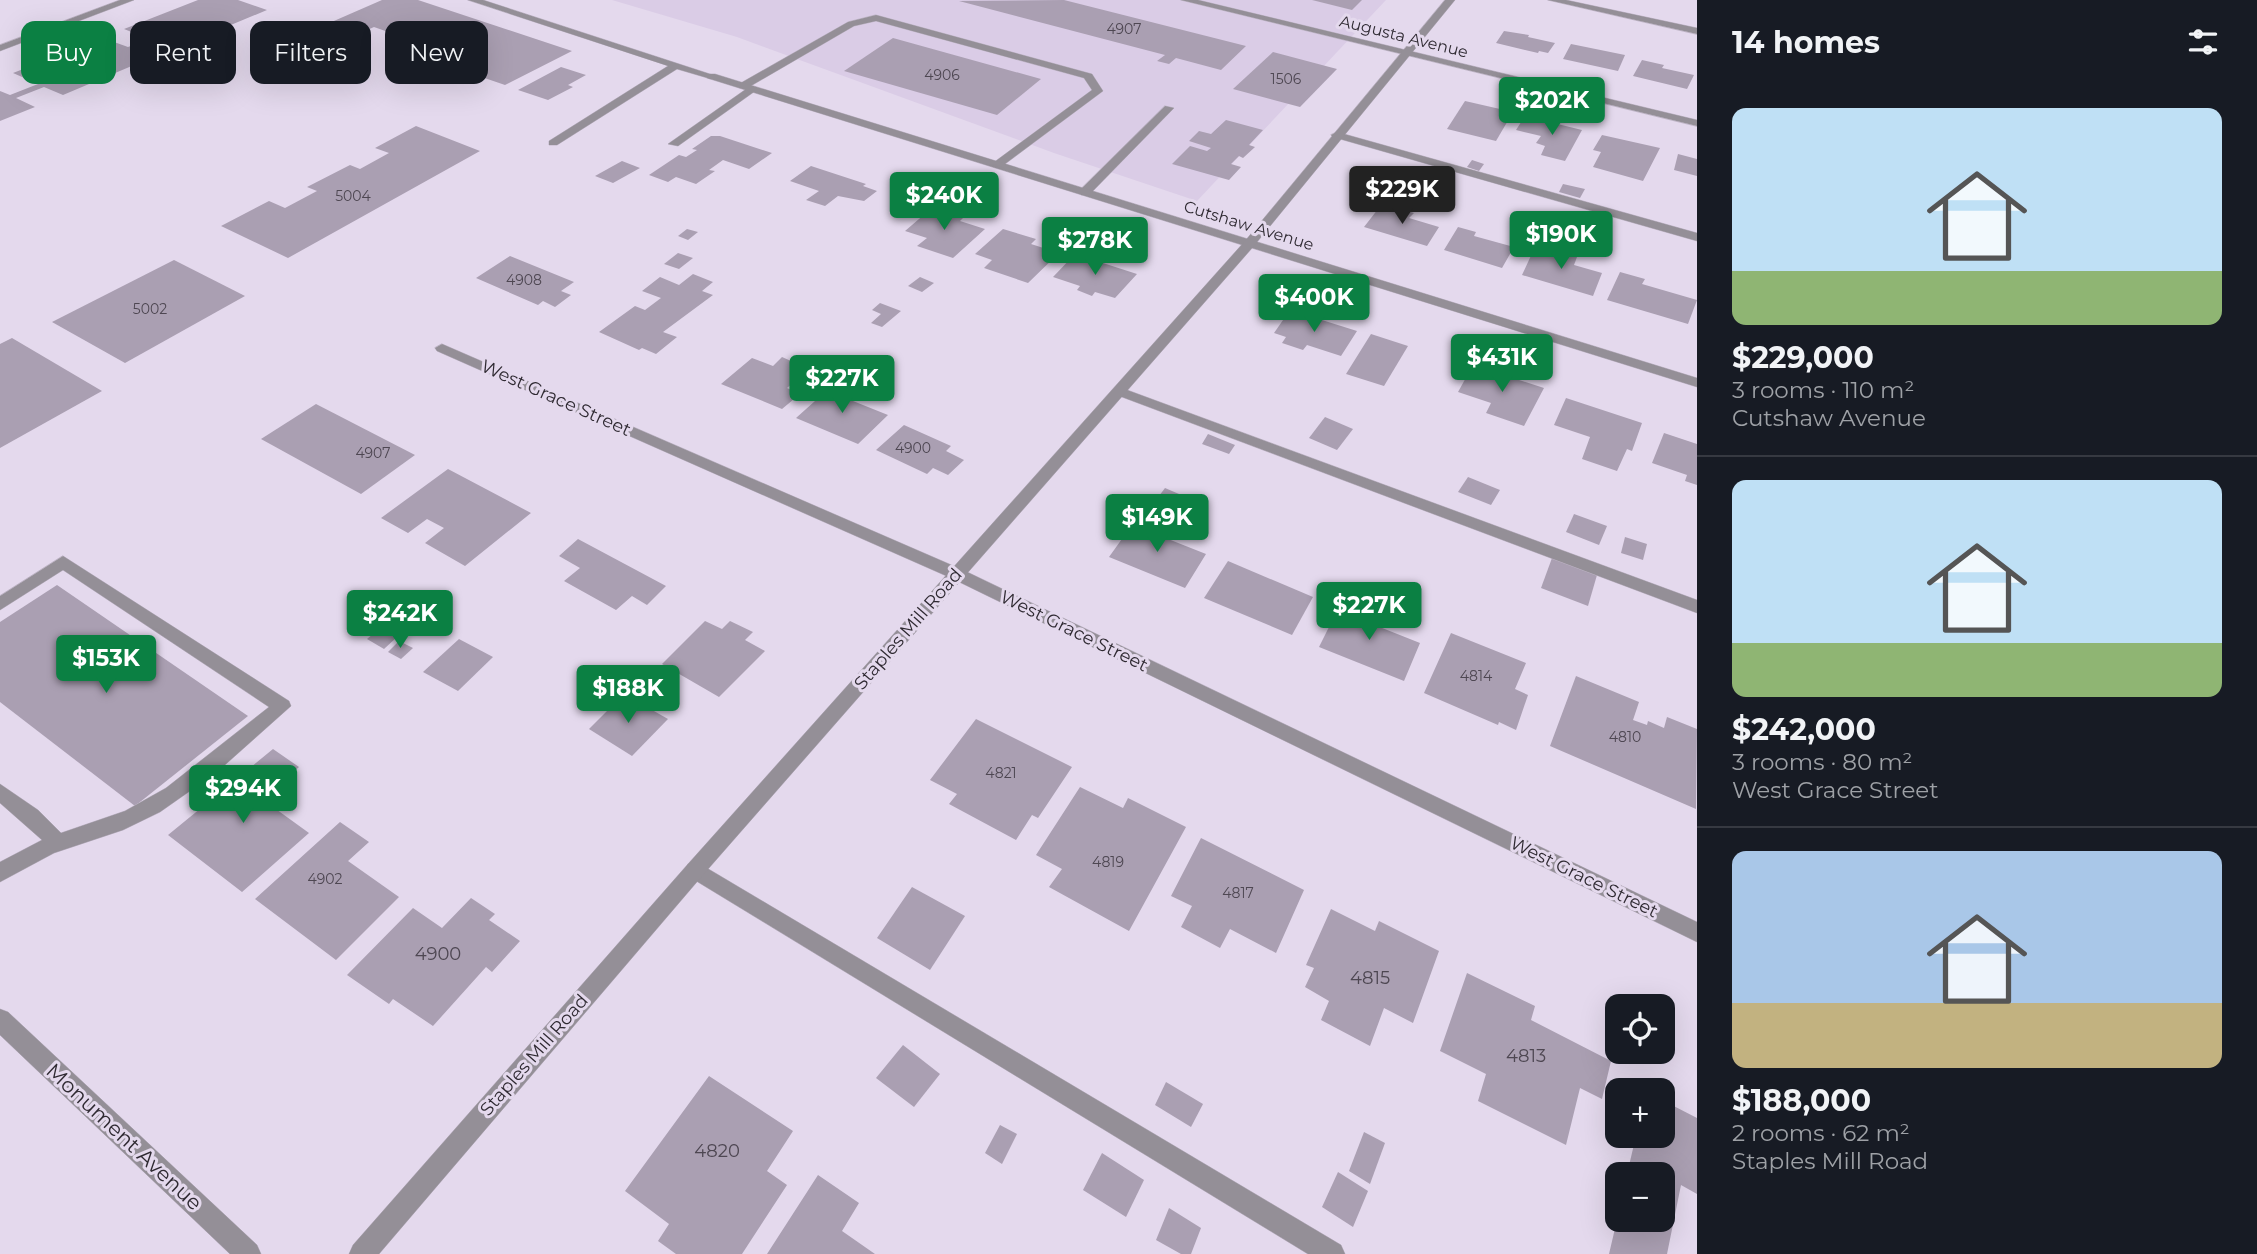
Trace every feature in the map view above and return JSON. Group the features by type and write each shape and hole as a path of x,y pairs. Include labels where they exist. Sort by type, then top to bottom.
{"street":[{"path":"0,48 129,0"},
{"name":"Cutshaw Avenue","path":"474,0 1697,383"},
{"name":"Augusta Avenue","path":"1186,0 1697,124"},
{"name":"Staples Mill Road","path":"362,1254 695,870 1249,244 1450,0"},
{"path":"1553,0 1697,32"},
{"path":"674,144 748,88 851,24 876,18 1088,76 1098,91 997,165"},
{"path":"553,143 676,65"},
{"path":"1085,192 1169,108"},
{"path":"1337,135 1697,237"},
{"name":"West Grace Street","path":"442,348 957,574 1697,932"},
{"path":"1119,391 1697,607"},
{"path":"0,604 63,562 282,706 210,766 134,816 27,856 0,873"},
{"path":"0,792 58,843"},
{"path":"695,870 1332,1254"},
{"name":"Monument Avenue","path":"0,1020 248,1254"}],"shaded area":[{"path":"612,0 1386,0 1197,201 1054,153 737,37"}],"building":[{"path":"198,0 238,0 267,10 236,23 144,21"},
{"path":"382,0 418,0 481,21 385,21 385,31 371,28 371,21 334,21"},
{"path":"1064,0 1246,46 1221,70 1176,58 1169,64 1157,61 1165,55 959,1"},
{"path":"1312,0 1362,0 1352,10"},
{"path":"488,23 572,51 505,85 488,79"},
{"path":"1504,31 1555,43 1548,53 1538,53 1496,43"},
{"path":"893,38 1041,79 997,115 844,71"},
{"path":"116,43 130,46 130,67 116,73"},
{"path":"1571,44 1625,55 1618,71 1563,59"},
{"path":"1273,52 1337,69 1300,107 1233,89"},
{"path":"1642,60 1664,65 1662,68 1694,75 1687,89 1633,76"},
{"path":"561,67 586,75 568,85 573,87 548,100 518,90"},
{"path":"38,84 89,84 63,95 44,87 16,98 35,107 0,121 0,91 10,95"},
{"path":"1465,101 1513,112 1496,141 1447,129"},
{"path":"1525,116 1582,130 1565,161 1541,155 1545,146 1536,143 1541,136 1516,130"},
{"path":"1226,120 1263,130 1249,145 1255,147 1231,164 1241,167 1229,180 1172,164 1190,146 1207,151 1211,148 1189,141 1199,131 1211,134"},
{"path":"416,126 480,151 288,258 221,226 269,201 285,208 317,191 307,187 350,165 360,169 389,153 375,148"},
{"path":"1602,135 1660,148 1643,181 1593,167 1601,152 1593,150"},
{"path":"711,136 720,136 772,153 749,169 723,160 709,170 715,171 696,184 676,177 668,182 649,175 679,155 686,157 697,150 692,149"},
{"path":"1678,154 1697,159 1697,176 1674,170"},
{"path":"1472,160 1484,164 1479,171 1467,167"},
{"path":"622,161 640,168 613,183 595,176"},
{"path":"811,166 866,184 863,186 877,191 864,201 838,196 825,206 806,200 819,191 790,181"},
{"path":"1436,175 1453,180 1449,186 1432,181"},
{"path":"1563,184 1585,189 1580,198 1559,192"},
{"path":"1391,206 1414,213 1409,218 1439,227 1427,246 1364,227 1378,209 1388,212"},
{"path":"933,207 964,217 960,221 985,229 953,258 917,246 927,238 905,231"},
{"path":"1458,227 1476,232 1474,236 1514,247 1502,268 1444,250"},
{"path":"687,229 698,232 688,240 678,236"},
{"path":"1003,229 1036,239 1031,244 1059,253 1028,283 984,268 992,260 975,254"},
{"path":"1535,247 1577,257 1574,265 1602,273 1593,296 1522,275"},
{"path":"678,253 693,258 679,269 664,264"},
{"path":"1075,254 1137,274 1115,298 1095,292 1092,296 1077,290 1080,286 1053,277"},
{"path":"510,256 574,282 561,291 571,295 555,307 543,301 538,305 476,278"},
{"path":"174,260 245,296 125,363 52,322"},
{"path":"1620,272 1645,279 1642,284 1697,300 1688,324 1607,300"},
{"path":"693,274 713,282 702,291 713,295 663,332 677,337 656,354 642,348 639,350 599,332 635,306 645,310 661,298 642,291 660,277 679,285"},
{"path":"920,277 934,283 922,292 908,286"},
{"path":"880,303 901,311 882,327 871,323 881,314 872,310"},
{"path":"1290,310 1357,331 1341,356 1307,345 1303,350 1282,343 1286,337 1274,333"},
{"path":"1371,334 1408,346 1384,386 1346,374"},
{"path":"12,338 102,391 0,448 0,344"},
{"path":"782,357 809,369 787,388 800,394 782,409 721,384 752,358 773,366"},
{"path":"1473,365 1544,388 1524,426 1486,413 1491,403 1458,392"},
{"path":"834,384 860,395 853,401 888,415 858,444 796,418"},
{"path":"1566,398 1642,423 1632,451 1627,449 1617,471 1582,459 1590,437 1554,425"},
{"path":"316,404 415,455 361,494 261,439"},
{"path":"1325,417 1353,429 1337,450 1309,438"},
{"path":"904,425 951,446 946,451 964,460 948,475 933,468 927,474 876,450"},
{"path":"1664,433 1697,444 1697,485 1685,481 1687,475 1652,463"},
{"path":"1208,434 1235,445 1229,454 1202,444"},
{"path":"448,469 531,513 465,566 425,543 444,528 427,519 408,533 381,518"},
{"path":"1468,477 1500,490 1491,505 1458,492"},
{"path":"1165,488 1179,494 1170,506 1156,500"},
{"path":"1574,514 1607,526 1599,545 1566,532"},
{"path":"1137,518 1168,531 1163,537 1206,554 1185,588 1109,557"},
{"path":"1625,537 1647,544 1643,560 1621,553"},
{"path":"578,539 666,586 647,605 632,596 616,610 564,581 580,568 559,556"},
{"path":"1552,558 1597,575 1588,606 1541,588"},
{"path":"1228,561 1313,597 1292,635 1204,598"},
{"path":"57,585 248,716 135,806 0,702 0,622"},
{"path":"1343,599 1367,608 1362,620 1420,643 1404,681 1319,647"},
{"path":"705,621 722,629 730,621 753,632 745,640 765,651 719,697 662,664"},
{"path":"380,628 397,637 384,649 367,639"},
{"path":"1451,633 1526,663 1515,689 1528,695 1516,730 1424,693"},
{"path":"459,639 493,657 458,691 423,672"},
{"path":"399,641 413,648 401,659 388,652"},
{"path":"1576,676 1639,702 1633,720 1647,725 1648,721 1664,728 1667,717 1697,729 1696,809 1550,746"},
{"path":"624,694 668,719 632,756 589,729"},
{"path":"976,719 1072,767 1038,818 1032,815 1016,840 949,804 957,794 930,780"},
{"path":"273,749 299,767 262,799 309,833 242,892 168,835"},
{"path":"1080,787 1123,808 1128,798 1186,827 1129,931 1049,887 1062,869 1036,855"},
{"path":"340,822 369,842 348,861 399,897 336,960 255,899"},
{"path":"1201,838 1304,890 1276,953 1230,929 1220,948 1181,927 1192,906 1171,896"},
{"path":"912,887 965,916 930,970 877,938"},
{"path":"471,898 495,914 489,920 520,941 492,972 486,967 433,1026 393,999 389,1004 347,975 413,908 442,928"},
{"path":"1331,909 1375,931 1379,921 1439,951 1413,1023 1384,1008 1370,1046 1321,1020 1329,1001 1305,987 1314,968 1306,965"},
{"path":"1467,973 1535,1006 1531,1020 1605,1058 1605,1064 1610,1064 1602,1099 1580,1088 1566,1145 1478,1101 1486,1074 1440,1051"},
{"path":"903,1045 940,1074 914,1107 876,1078"},
{"path":"709,1076 793,1131 767,1171 787,1185 742,1254 676,1254 658,1241 669,1224 625,1191"},
{"path":"1166,1082 1203,1104 1191,1127 1155,1105"},
{"path":"1675,1107 1697,1118 1697,1194 1681,1185 1675,1215 1675,1162 1630,1162 1633,1148 1675,1148"},
{"path":"1000,1125 1017,1134 1002,1164 985,1153"},
{"path":"1364,1132 1385,1143 1370,1184 1349,1171"},
{"path":"1102,1153 1144,1180 1126,1217 1083,1190"},
{"path":"1338,1172 1368,1191 1353,1227 1322,1207"},
{"path":"818,1175 859,1203 842,1231 875,1254 767,1254"},
{"path":"1169,1208 1201,1228 1191,1254 1181,1254 1156,1240"},
{"path":"1614,1232 1671,1232 1667,1254 1609,1254"}]}
